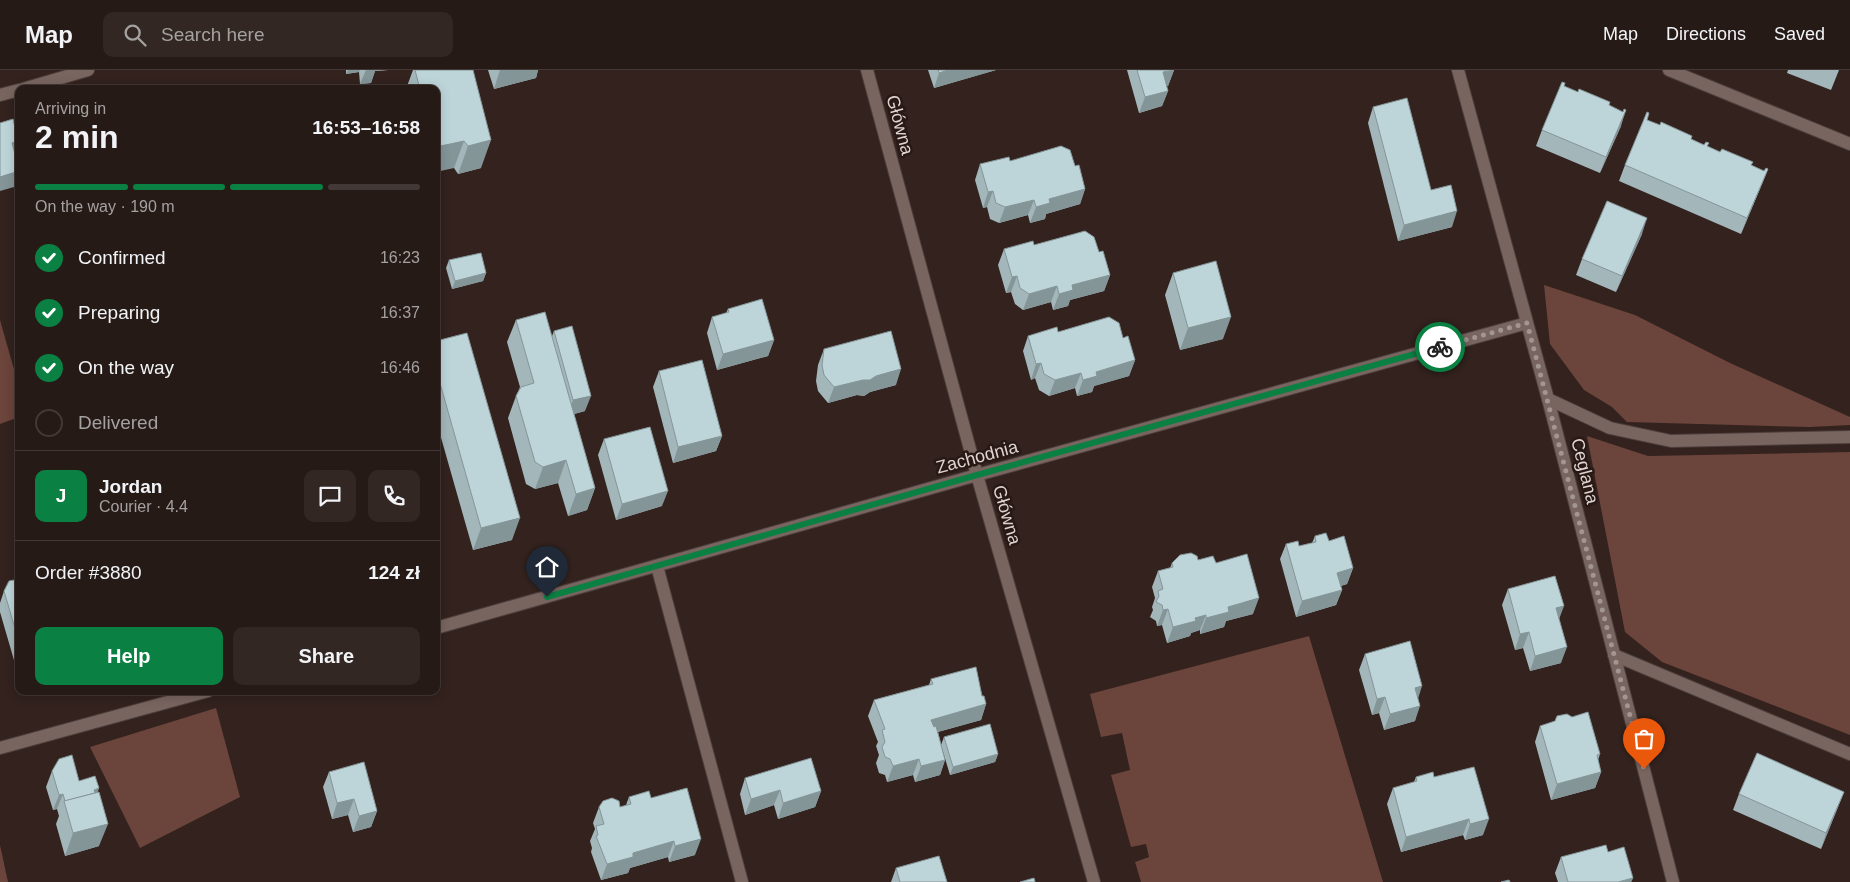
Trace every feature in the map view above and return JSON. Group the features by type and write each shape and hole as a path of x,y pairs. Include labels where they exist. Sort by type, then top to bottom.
{"street":[{"path":"37,85 88,70"},
{"name":"Główna","path":"867,70 977,475 1094,882"},
{"name":"Ceglana","path":"1458,70 1548,399 1673,882"},
{"path":"1669,70 1850,144"},
{"path":"0,95 15,91"},
{"name":"Zachodnia","path":"440,627 977,475 1527,323"},
{"path":"1548,399 1610,428 1671,441 1850,437"},
{"path":"657,566 742,882"},
{"path":"1614,655 1850,754"},
{"path":"0,748 193,695"}],"shaded area":[{"path":"1544,285 1635,315 1730,363 1850,417 1850,425 1810,427 1627,422 1612,407 1584,390 1550,344"},
{"path":"0,320 15,373 15,418 0,424"},
{"path":"1587,436 1648,456 1850,452 1850,735 1662,662 1625,632"},
{"path":"1309,636 1383,882 1141,882 1135,862 1149,857 1146,844 1131,847 1111,775 1130,770 1122,733 1101,737 1090,694"},
{"path":"216,708 240,797 140,848 90,747"},
{"path":"0,845 8,882 0,882"}],"building":[{"path":"415,70 473,70 491,140 468,146 464,141 440,146 440,85 419,85"},
{"path":"1137,70 1174,70 1163,72 1168,91 1145,97"},
{"path":"1562,82 1565,83 1564,86 1578,92 1579,89 1610,102 1609,105 1623,112 1624,109 1626,110 1606,157 1542,130"},
{"path":"1407,98 1431,190 1451,185 1457,211 1404,225 1373,107"},
{"path":"1647,112 1649,113 1647,120 1660,125 1661,122 1692,136 1691,139 1704,145 1706,142 1709,143 1707,146 1720,152 1722,149 1753,162 1751,165 1764,171 1766,168 1768,169 1747,218 1625,165"},
{"path":"13,119 15,142 12,143 15,154 15,172 0,177 0,123"},
{"path":"1061,146 1070,150 1075,166 1079,165 1085,189 1049,199 1050,203 1036,207 1034,200 1005,207 996,203 993,191 988,192 980,164 1009,157 1010,161"},
{"path":"1607,201 1647,218 1622,276 1582,259"},
{"path":"1085,231 1094,237 1099,252 1103,251 1110,275 1072,285 1073,290 1059,294 1057,286 1029,294 1020,288 1017,276 1012,277 1004,249 1033,241 1034,245"},
{"path":"481,253 486,273 455,281 449,260"},
{"path":"1216,261 1231,317 1188,328 1173,273"},
{"path":"762,299 774,340 723,354 712,317 729,312 728,309"},
{"path":"545,312 595,488 576,494 566,460 543,467 535,462 516,396 521,387 534,383 516,320"},
{"path":"1109,317 1119,323 1123,338 1128,336 1135,360 1096,372 1097,376 1083,380 1081,373 1055,380 1044,374 1041,363 1036,364 1028,336 1057,327 1058,332"},
{"path":"572,326 591,396 573,400 554,331"},
{"path":"891,331 901,369 876,376 870,380 834,387 824,375 822,365 824,349"},
{"path":"467,333 520,518 481,528 440,383 440,340"},
{"path":"702,360 722,436 678,447 659,371"},
{"path":"650,427 668,491 622,504 604,439"},
{"path":"1326,533 1329,541 1344,536 1353,568 1337,573 1342,590 1302,601 1286,544 1298,541 1299,546 1316,542 1315,536"},
{"path":"1191,553 1197,556 1198,560 1213,556 1216,563 1247,554 1259,598 1228,607 1229,612 1206,618 1206,615 1195,618 1196,621 1173,627 1168,609 1163,610 1162,605 1156,602 1159,596 1158,591 1163,589 1158,571 1173,567 1172,563 1180,555"},
{"path":"1555,576 1564,606 1556,608 1567,647 1535,656 1529,632 1520,634 1508,589"},
{"path":"15,580 15,628 4,591 9,581"},
{"path":"1410,641 1422,686 1415,688 1420,706 1390,714 1385,697 1377,699 1365,654"},
{"path":"976,667 982,696 984,696 986,704 931,720 934,727 936,726 945,760 921,766 919,759 893,766 890,759 885,757 882,747 885,742 882,730 885,729 874,700 933,684 931,679"},
{"path":"1588,712 1600,754 1597,755 1601,772 1557,784 1540,726 1555,721 1557,716 1567,714 1572,717"},
{"path":"990,724 998,754 953,767 944,737"},
{"path":"1757,753 1844,792 1826,833 1739,794"},
{"path":"72,755 79,781 95,776 99,788 94,790 95,793 65,801 63,794 59,795 52,771 59,759"},
{"path":"811,758 821,791 783,803 780,790 751,799 745,778"},
{"path":"364,762 377,811 359,816 354,799 337,803 329,772"},
{"path":"1474,767 1489,819 1470,824 1469,819 1406,837 1393,788 1417,781 1416,777 1433,772 1434,777"},
{"path":"687,788 701,839 675,846 674,841 633,853 633,857 607,864 596,836 598,835 596,826 604,824 599,807 603,801 612,798 619,801 620,807 631,804 629,797 649,791 651,798"},
{"path":"99,792 108,824 73,833 64,801"},
{"path":"1606,845 1608,852 1624,847 1633,878 1618,882 1568,882 1561,857"},
{"path":"939,856 947,882 900,882 896,868"},
{"path":"1034,878 1035,882 1020,882"}],"way so far":[{"path":"1440,347 1527,323 1644,769"}],"route":[{"path":"547,597 977,475 1440,347"}]}
